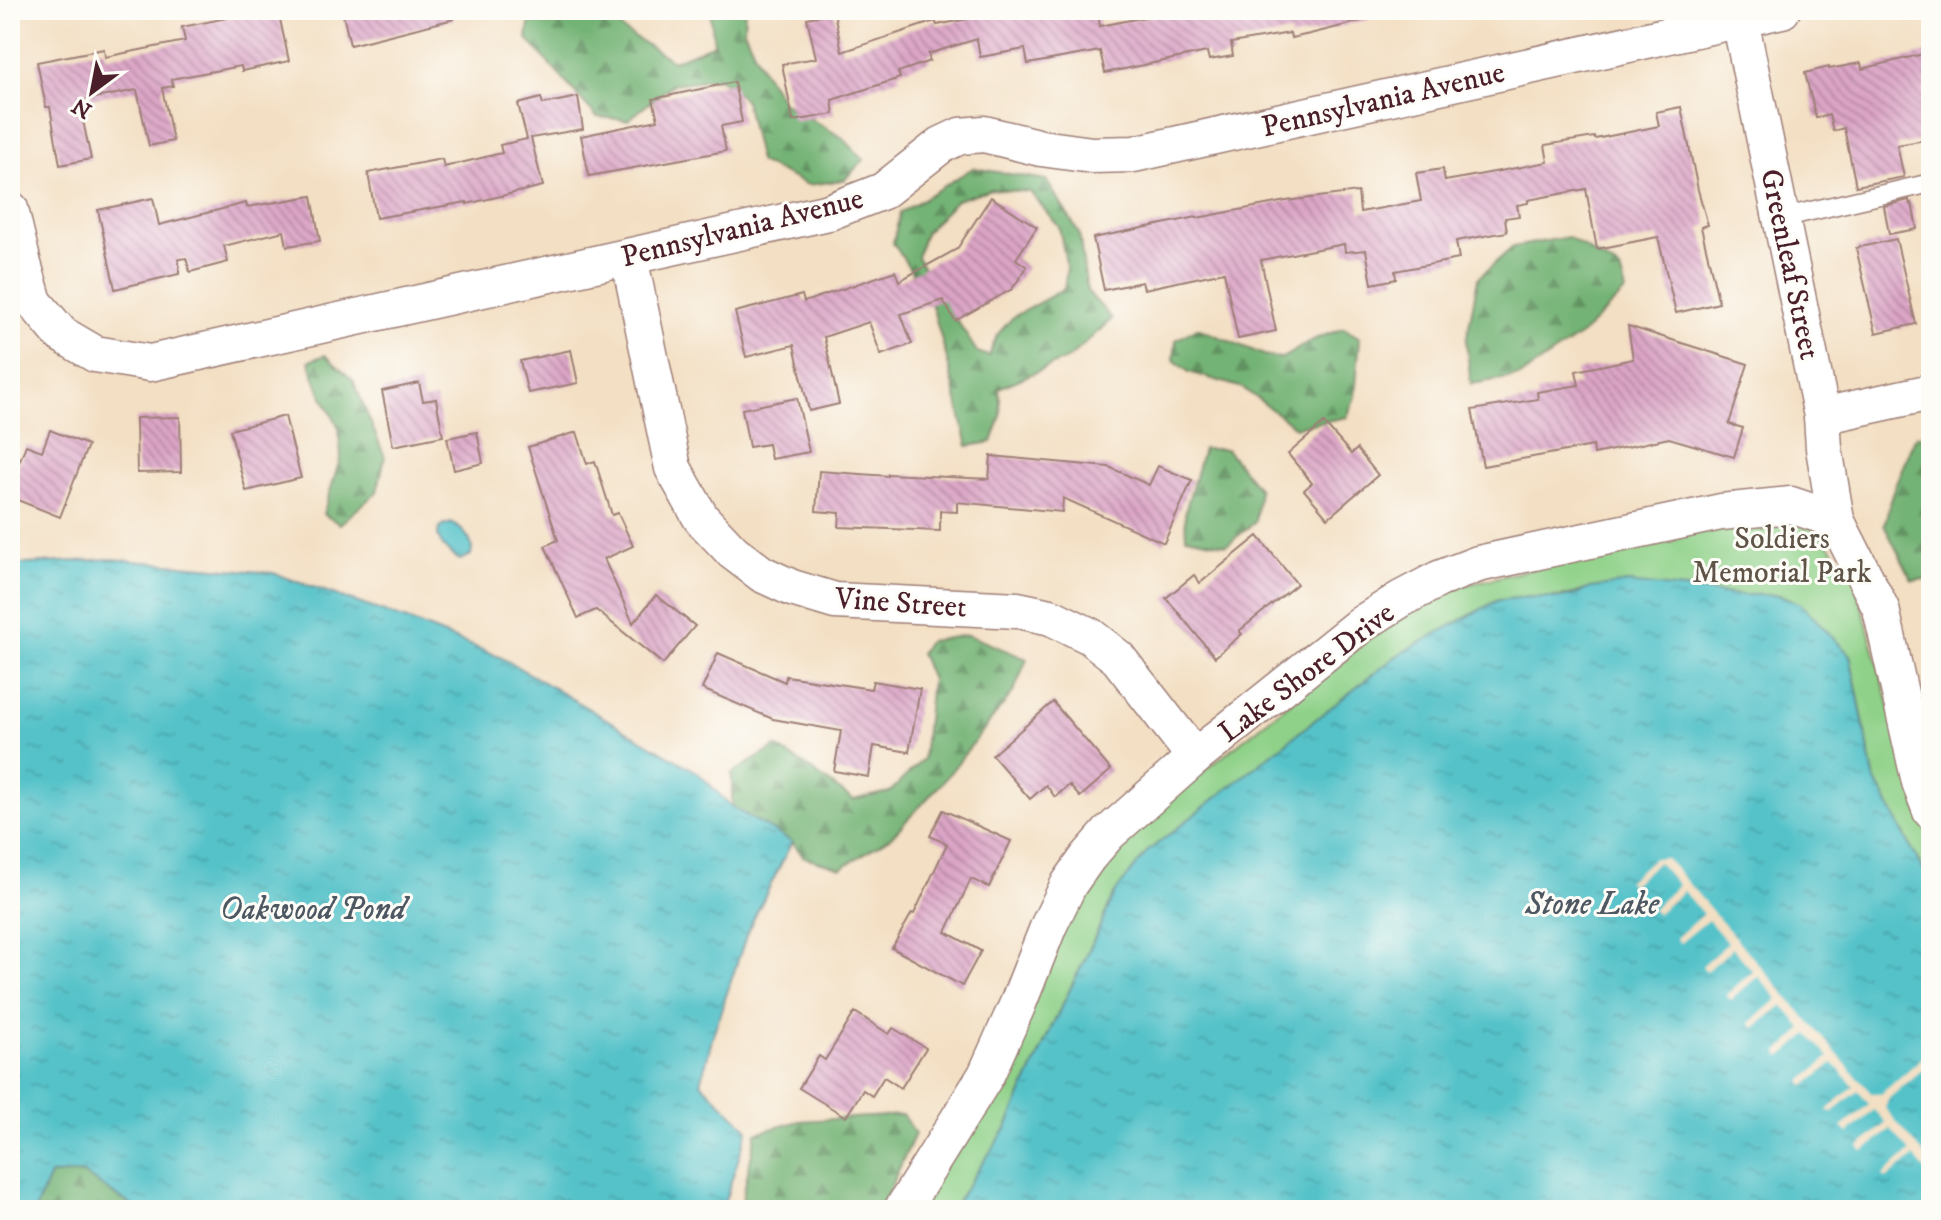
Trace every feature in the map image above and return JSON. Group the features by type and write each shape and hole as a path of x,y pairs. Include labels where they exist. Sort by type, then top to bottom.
{"street":[{"name":"Pennsylvania Avenue","path":"10,209 34,302 61,334 95,354 150,363 829,212 883,191 941,145 960,136 984,134 1041,148 1092,155 1134,154 1738,15 1782,10"},
{"name":"Greenleaf Street","path":"1738,15 1822,416 1836,520"},
{"name":"Vine Street","path":"629,257 673,468 701,518 733,552 762,574 792,588 835,601 1018,610 1051,617 1090,636 1118,658 1195,757"},
{"path":"1822,416 1931,392"},
{"name":"Lake Shore Drive","path":"902,1210 986,1075 1049,925 1069,884 1088,857 1109,833 1195,757 1360,625 1439,579 1478,564 1721,512 1791,505 1836,520"},
{"path":"1836,520 1881,609 1920,782 1931,811"}],"lane":[{"path":"1781,218 1931,183"}],"green space":[{"path":"531,10 612,10 623,30 673,61 714,44 710,10 745,10 744,30 762,69 784,103 843,138 864,160 844,180 808,185 759,162 745,100 719,78 673,84 628,120 597,117 527,39"},
{"path":"973,168 1046,180 1079,233 1087,291 1112,319 1069,358 999,388 1001,416 992,442 968,446 930,299 893,243 900,213","holes":["991,189 1030,192 1059,227 1067,268 1064,289 1013,317 997,335 989,356 977,352 917,257 925,233 956,200"]},
{"path":"1568,237 1620,270 1626,291 1582,334 1520,376 1471,384 1466,342 1478,278 1513,247"},
{"path":"1197,328 1269,357 1282,358 1315,339 1344,328 1360,338 1355,397 1347,417 1295,427 1243,388 1189,372 1174,360 1176,340"},
{"path":"325,355 353,380 385,457 377,492 340,524 323,514 341,456 339,428 309,361"},
{"path":"1931,434 1931,579 1912,580 1884,525 1896,483 1915,437"},
{"path":"1203,449 1226,449 1259,489 1255,522 1227,545 1186,537 1185,512"},
{"name":"Soldiers Memorial Park","path":"1750,516 1806,522 1826,541 1854,577 1918,811 1931,840 1931,878 1923,870 1874,777 1850,655 1780,595 1590,588 1559,597 1527,597 1115,893 1007,1127 954,1210 915,1210 1099,855 1425,595"},
{"path":"968,635 1027,659 1014,691 941,784 891,837 841,868 804,857 792,842 732,807 732,773 776,747 853,800 890,792 923,759 931,680 920,653 929,641"},
{"path":"903,1115 915,1134 880,1210 740,1210 756,1133 799,1121"},
{"path":"82,1173 139,1210 35,1210 50,1175"}],"water":[{"path":"453,523 465,533 472,550 471,555 460,560 448,552 438,535 444,525"},
{"name":"Oakwood Pond","path":"111,559 273,573 407,620 500,657 697,772 732,807 792,842 748,930 713,1035 701,1083 748,1129 722,1210 139,1210 82,1173 50,1175 35,1210 10,1210 10,565"},
{"name":"Stone Lake","path":"1628,583 1739,595 1780,595 1801,604 1850,655 1874,777 1923,870 1931,878 1931,1210 954,1210 1007,1127 1115,893 1148,851 1399,654 1498,600 1561,598 1590,588"}],"pier":[{"path":"1654,858 1666,858 1871,1093 1881,1094 1931,1050 1931,1062 1888,1099 1885,1108 1931,1163 1931,1176 1914,1157 1886,1179 1883,1175 1910,1152 1891,1129 1863,1152 1859,1147 1886,1123 1874,1110 1848,1133 1842,1127 1869,1104 1858,1091 1831,1113 1827,1110 1854,1086 1833,1063 1805,1086 1801,1082 1829,1057 1808,1034 1781,1057 1778,1052 1803,1029 1783,1005 1754,1028 1750,1023 1778,999 1758,976 1731,1000 1726,995 1753,971 1733,948 1706,971 1702,966 1728,943 1708,920 1680,943 1676,938 1703,914 1683,891 1657,914 1652,910 1678,885 1658,862 1631,885 1627,881"}],"building":[{"path":"278,10 289,61 242,71 241,66 171,79 173,86 162,88 173,141 149,146 137,90 79,101 91,159 60,165 50,107 46,107 37,62 104,49 105,57 185,41 182,27"},
{"path":"342,10 453,10 454,19 350,45"},
{"path":"1012,10 1097,10 1100,26 1180,10 1369,10 1370,19 1291,38 1290,33 1231,43 1233,56 1209,60 1207,52 1105,73 1100,51 1028,64 1025,49 980,57 977,39 928,54 930,61 898,72 900,78 832,100 834,114 793,121 782,64 816,58 807,18 834,12 842,52 935,21 937,25"},
{"path":"1931,52 1931,87 1924,88 1931,139 1897,145 1904,177 1856,186 1844,128 1833,131 1829,115 1816,118 1805,73 1861,63 1862,69"},
{"path":"734,82 742,122 721,126 726,151 589,176 581,136 658,120 653,99"},
{"path":"578,97 583,129 531,138 543,186 467,204 376,218 368,173 442,159 444,167 502,153 500,145 527,139 518,104 541,98 543,104"},
{"path":"1681,107 1708,225 1701,227 1719,303 1676,313 1658,237 1597,249 1586,189 1517,205 1519,216 1505,218 1507,232 1456,241 1459,259 1395,271 1396,279 1372,284 1366,250 1345,252 1344,244 1261,260 1276,331 1238,339 1224,272 1144,289 1142,282 1104,290 1093,238 1286,201 1358,192 1360,212 1421,201 1416,173 1443,169 1445,181 1548,162 1545,145 1659,126 1656,112"},
{"path":"312,196 320,241 287,246 284,231 224,246 228,262 190,272 186,258 179,259 179,274 115,289 98,210 153,198 159,225 246,203 247,207"},
{"path":"991,197 1037,227 1016,259 1027,267 1012,289 955,321 943,300 901,314 912,344 881,355 869,322 824,337 839,404 809,411 794,345 746,357 735,312 802,295 804,302 895,271 899,281 957,249"},
{"path":"1909,200 1917,229 1889,234 1884,206"},
{"path":"1896,239 1916,324 1876,333 1856,248"},
{"path":"1628,326 1748,364 1729,424 1743,428 1734,457 1669,438 1594,454 1593,446 1483,466 1472,410 1538,399 1537,392 1579,385 1576,371 1633,359"},
{"path":"571,350 578,383 528,393 520,361"},
{"path":"419,383 423,401 436,399 443,436 393,446 382,391"},
{"path":"797,398 809,452 771,459 768,444 749,447 742,409"},
{"path":"285,416 301,478 246,491 230,430"},
{"path":"180,417 181,472 137,473 136,418"},
{"path":"1324,423 1351,454 1357,449 1378,475 1328,518 1304,490 1312,483 1288,454"},
{"path":"50,430 88,445 60,517 10,497 10,485 26,445 42,451"},
{"path":"477,432 483,463 454,470 447,438"},
{"path":"577,432 587,464 595,461 612,515 618,513 633,546 604,559 633,623 656,595 695,626 663,664 596,610 578,618 545,546 558,540 528,447"},
{"path":"991,456 1109,467 1149,485 1158,466 1192,480 1164,543 1063,498 1062,512 957,502 957,512 940,511 940,531 839,527 840,513 816,511 819,471 989,479"},
{"path":"1258,536 1297,584 1239,631 1242,634 1215,657 1166,598 1194,575 1200,583"},
{"path":"718,653 785,682 786,676 871,689 873,681 920,689 909,752 874,746 869,777 834,771 841,731 773,719 702,689"},
{"path":"1053,702 1111,770 1080,797 1069,785 1055,797 1046,785 1030,799 992,755"},
{"path":"943,810 1011,841 989,887 971,879 946,932 981,951 962,986 892,948 914,914 947,844 930,836"},
{"path":"855,1012 889,1034 893,1028 926,1048 901,1088 884,1077 872,1096 863,1090 846,1117 799,1088 819,1056 825,1060"}]}
